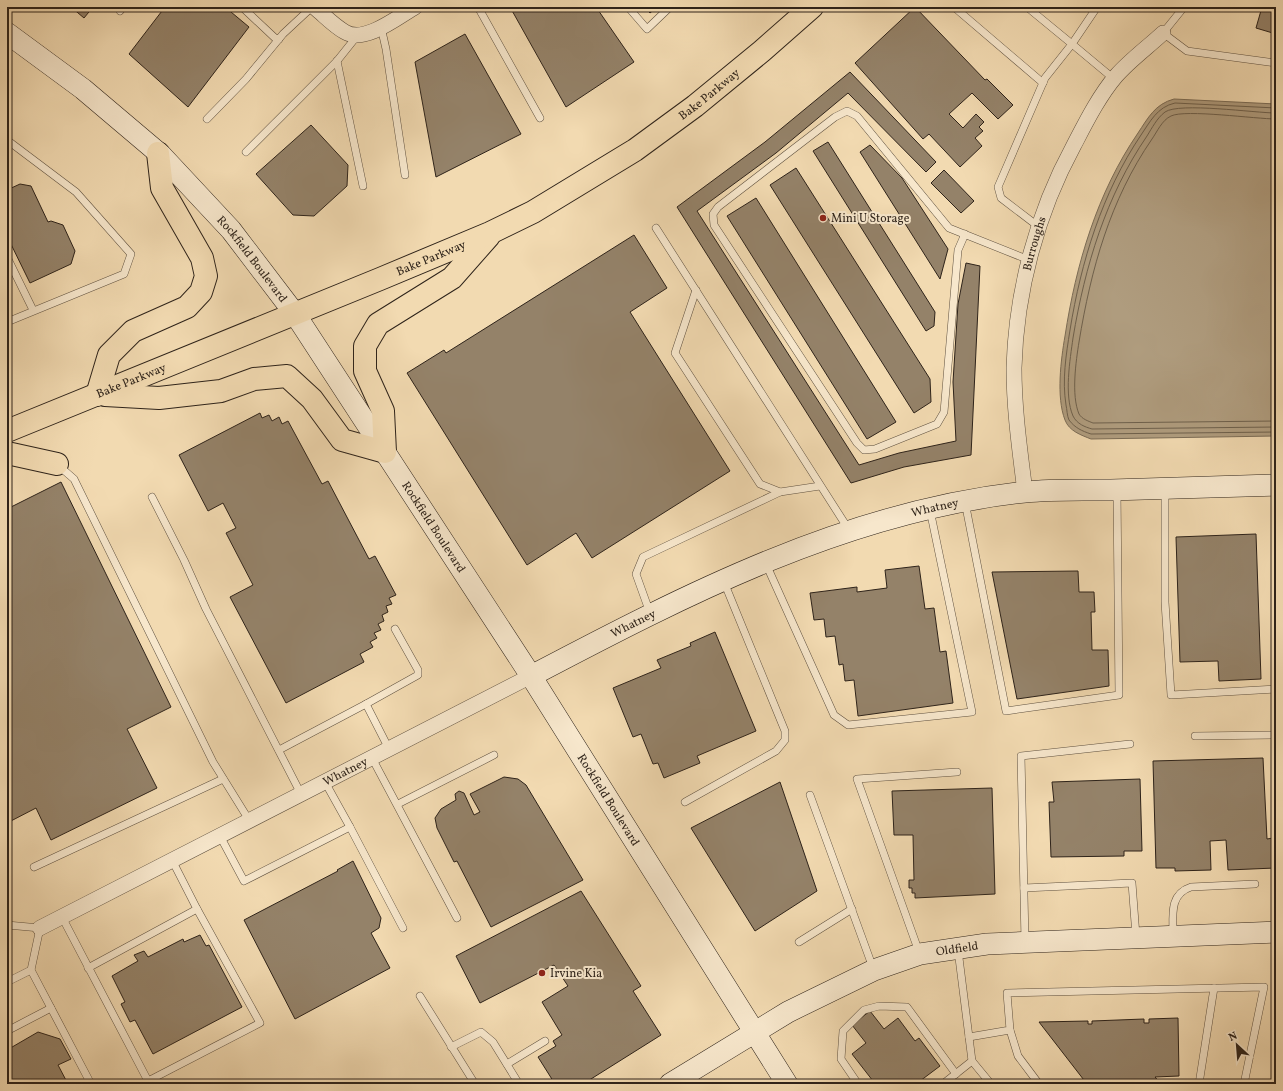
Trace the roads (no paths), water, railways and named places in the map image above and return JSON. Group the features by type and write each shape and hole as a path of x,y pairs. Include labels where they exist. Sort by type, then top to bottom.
{"main road":[{"name":"Bake Parkway","path":"7,431 295,314 494,231 533,212 635,150 695,106 762,51 812,7"},
{"path":"158,153 162,188 202,258 206,276 201,292 187,307 133,331 109,355 97,395 159,398 221,391 254,379 287,376 312,399 342,440 385,452 383,411 365,370 365,346 378,324 452,278 494,231"},
{"path":"7,453 57,464"}],"street":[{"path":"313,7 346,33 357,36 370,33 415,7"},
{"name":"Rockfield Boulevard","path":"7,33 83,89 158,153 231,230 295,314 531,676 581,758 787,1084"},
{"name":"Burroughs","path":"1025,492 1017,419 1014,370 1018,317 1029,260 1039,227 1062,167 1087,120 1114,79 1163,33"},
{"name":"Whatney","path":"40,928 650,614 765,562 849,530 930,508 1025,492 1276,485"},
{"name":"Oldfield","path":"670,1084 788,1012 874,970 920,954 986,944 1276,932"}],"lane":[{"path":"242,7 275,38 279,39"},
{"path":"207,120 246,79 279,39 313,7"},
{"path":"478,7 540,118"},
{"path":"628,7 647,29 670,7"},
{"path":"954,7 1043,83"},
{"path":"1027,7 1114,79"},
{"path":"1039,227 1001,198 998,187 1043,83 1096,10 1094,7"},
{"path":"1184,7 1163,33 1187,51 1276,63"},
{"path":"380,27 386,49 405,175"},
{"path":"246,152 337,61 357,36"},
{"path":"337,61 363,186"},
{"path":"964,234 958,250 944,412 937,424 875,449 864,450 857,443 714,225 712,214 718,207 835,117 847,111 857,116 949,228 964,234 1029,260"},
{"path":"7,140 76,192 131,254 124,274 33,310 7,322"},
{"path":"656,228 849,530"},
{"path":"7,257 33,310"},
{"path":"696,290 675,353 760,484 780,492"},
{"path":"57,464 74,479 209,754 249,820"},
{"path":"650,614 636,574 643,557 780,492 820,486"},
{"path":"1165,489 1165,602 1171,695 1276,689"},
{"path":"965,502 1006,711 1118,695 1116,490"},
{"path":"152,497 184,560 206,609 301,794"},
{"path":"765,562 834,715 840,720 848,725 972,712 930,508"},
{"path":"685,802 776,751 785,740 785,731 723,580"},
{"path":"279,750 418,675 418,670 395,629"},
{"path":"366,704 389,748"},
{"path":"1195,736 1276,734"},
{"path":"1026,942 1021,756 1130,744"},
{"path":"398,804 494,755"},
{"path":"372,758 398,804 457,918"},
{"path":"920,954 857,779 957,772"},
{"path":"34,867 223,779"},
{"path":"325,782 403,928"},
{"path":"810,795 874,970"},
{"path":"220,836 244,881 350,827"},
{"path":"62,917 148,1081 260,1023 172,860"},
{"path":"1024,888 1132,882 1137,938"},
{"path":"1173,936 1174,901 1178,893 1184,889 1191,887 1255,884"},
{"path":"88,968 197,908"},
{"path":"799,942 852,908"},
{"path":"7,925 40,928 31,970 90,1084"},
{"path":"958,948 972,1061 991,1084"},
{"path":"7,982 31,970"},
{"path":"1039,1084 1018,1056 1010,1030 1007,993 1264,987 1244,1084"},
{"path":"1199,1084 1214,988"},
{"path":"420,996 475,1084"},
{"path":"858,1084 841,1059 843,1031 864,1010 879,1006 907,1007 956,1074"},
{"path":"7,1031 51,1008"},
{"path":"969,1037 1010,1030"},
{"path":"451,1047 481,1032 493,1042 519,1084"},
{"path":"507,1064 545,1041"},
{"path":"943,1084 972,1061"}],"water":[{"path":"1174,99 1276,104 1276,436 1091,439 1072,430 1067,424 1062,411 1060,378 1062,356 1075,282 1090,230 1111,180 1138,133 1157,108 1167,101"}],"place":[{"name":"Mini U Storage","path":"823,218"},
{"name":"Irvine Kia","path":"542,973"}]}
